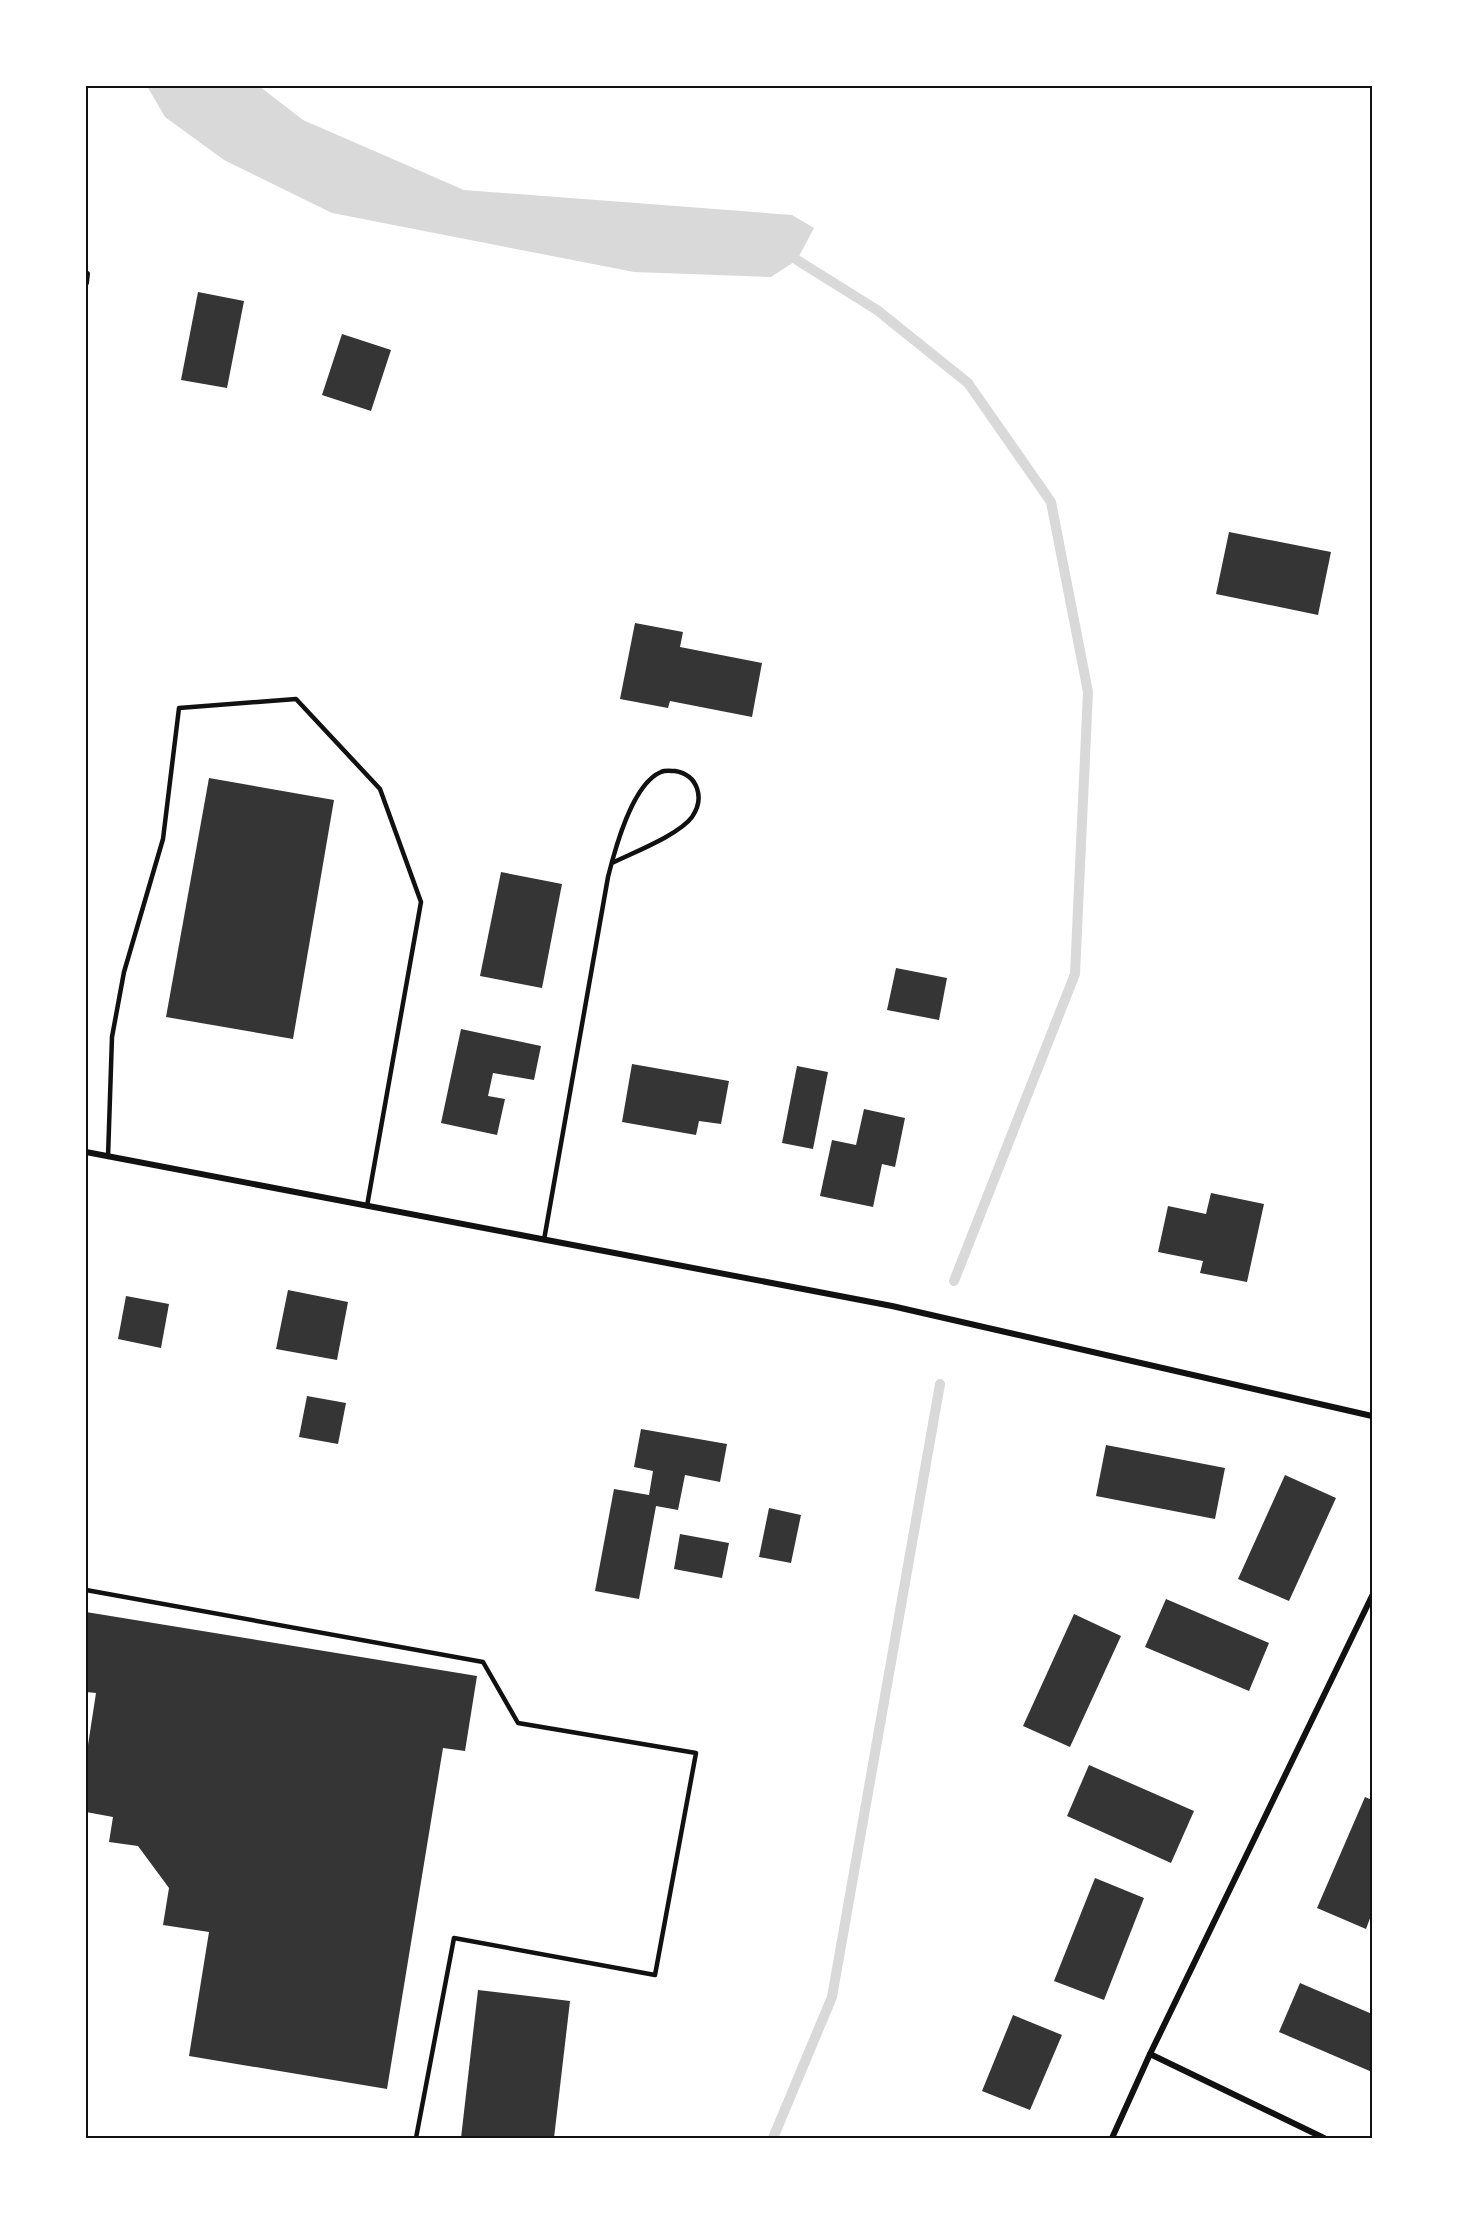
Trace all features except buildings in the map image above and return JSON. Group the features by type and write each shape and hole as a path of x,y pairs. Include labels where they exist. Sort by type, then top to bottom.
{"street":[{"path":"86,283 87,274"},
{"path":"86,1152 892,1306 1372,1416"},
{"path":"1112,2139 1150,2054 1372,1596"},
{"path":"1150,2054 1324,2139"}],"lane":[{"path":"108,1157 112,1037 124,972 163,839 179,708 296,699 380,789 421,902 367,1206"},
{"path":"544,1240 612,863 619,838 635,799 650,779 663,771 677,772 693,778 698,788 693,816 682,826 651,844 612,863"},
{"path":"86,1590 483,1662 518,1723 696,1753 655,1975 454,1938 416,2139"}],"shaded area":[{"path":"147,86 259,86 303,120 464,190 792,215 814,228 797,260 771,277 634,272 332,213 224,160 165,117"}],"waterway":[{"path":"797,260 877,310 968,383 1051,502 1088,692 1075,974 954,1281"},
{"path":"773,2138 832,1997 940,1384"}]}
